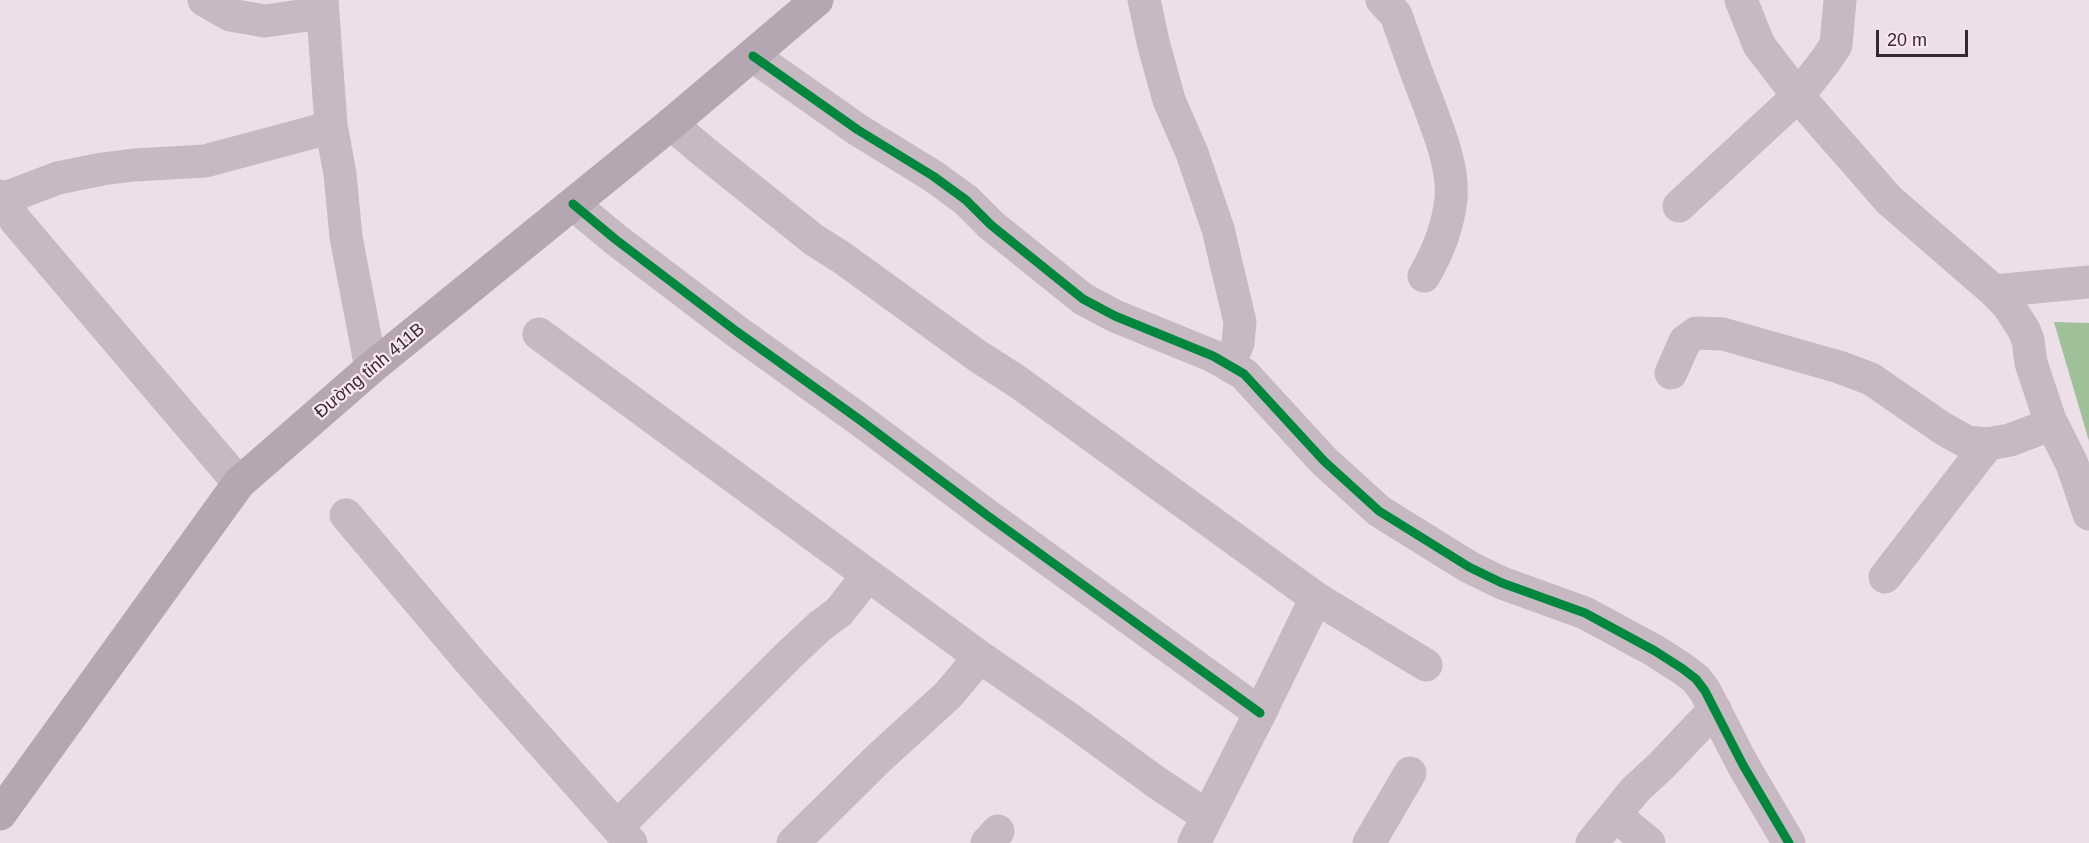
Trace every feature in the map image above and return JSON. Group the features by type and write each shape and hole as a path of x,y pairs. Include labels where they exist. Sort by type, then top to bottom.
{"main road":[{"name":"Đường tỉnh 411B","path":"0,814 239,483 371,368 671,124 817,0"}],"street":[{"path":"204,0 230,15 265,21 322,7 331,125 340,174 346,237 371,368"},
{"path":"1144,0 1169,100 1192,153 1218,230 1240,322 1238,343 1229,364"},
{"path":"1382,0 1396,15 1441,138 1448,166 1451,196 1446,228 1437,253 1424,276"},
{"path":"1741,0 1759,45 1798,96 1889,200 2008,305 2028,340 2031,363 2052,424 2072,464 2089,514"},
{"path":"1679,206 1798,96 1836,45 1840,0"},
{"path":"753,56 858,130 933,176 966,200 991,225 1077,296 1115,316 1229,364 1244,374 1324,461 1379,511 1469,567 1502,583 1585,613 1655,651 1696,679 1789,843"},
{"path":"671,124 814,240 1018,382 1316,598 1426,665"},
{"path":"239,483 16,220 1,198 58,178 102,169 205,161 317,131 331,125"},
{"path":"573,204 736,331 1260,713"},
{"path":"1994,291 2089,282"},
{"path":"1671,374 1685,341 1690,337 1696,333 1723,334 1839,367 1871,379 1942,428 1967,442 1988,444 2010,440 2052,424"},
{"path":"539,334 980,657 1071,720 1147,777 1201,829 1316,598"},
{"path":"1885,577 1988,444"},
{"path":"346,515 472,664 624,835 789,655 839,612 868,574"},
{"path":"793,843 879,758 948,695 980,657"},
{"path":"1592,843 1635,790 1661,766 1714,709"},
{"path":"1369,843 1410,773"},
{"path":"1615,815 1649,843"}],"shaded area":[{"path":"2054,322 2089,323 2089,441"}],"cycle path":[{"path":"753,56 858,130 933,176 966,200 991,225 1083,299 1115,316 1213,356 1244,374 1324,461 1379,511 1469,567 1502,583 1585,613 1683,669 1696,679 1705,691 1743,765 1789,843"},
{"path":"573,204 736,331 1260,713"}]}
